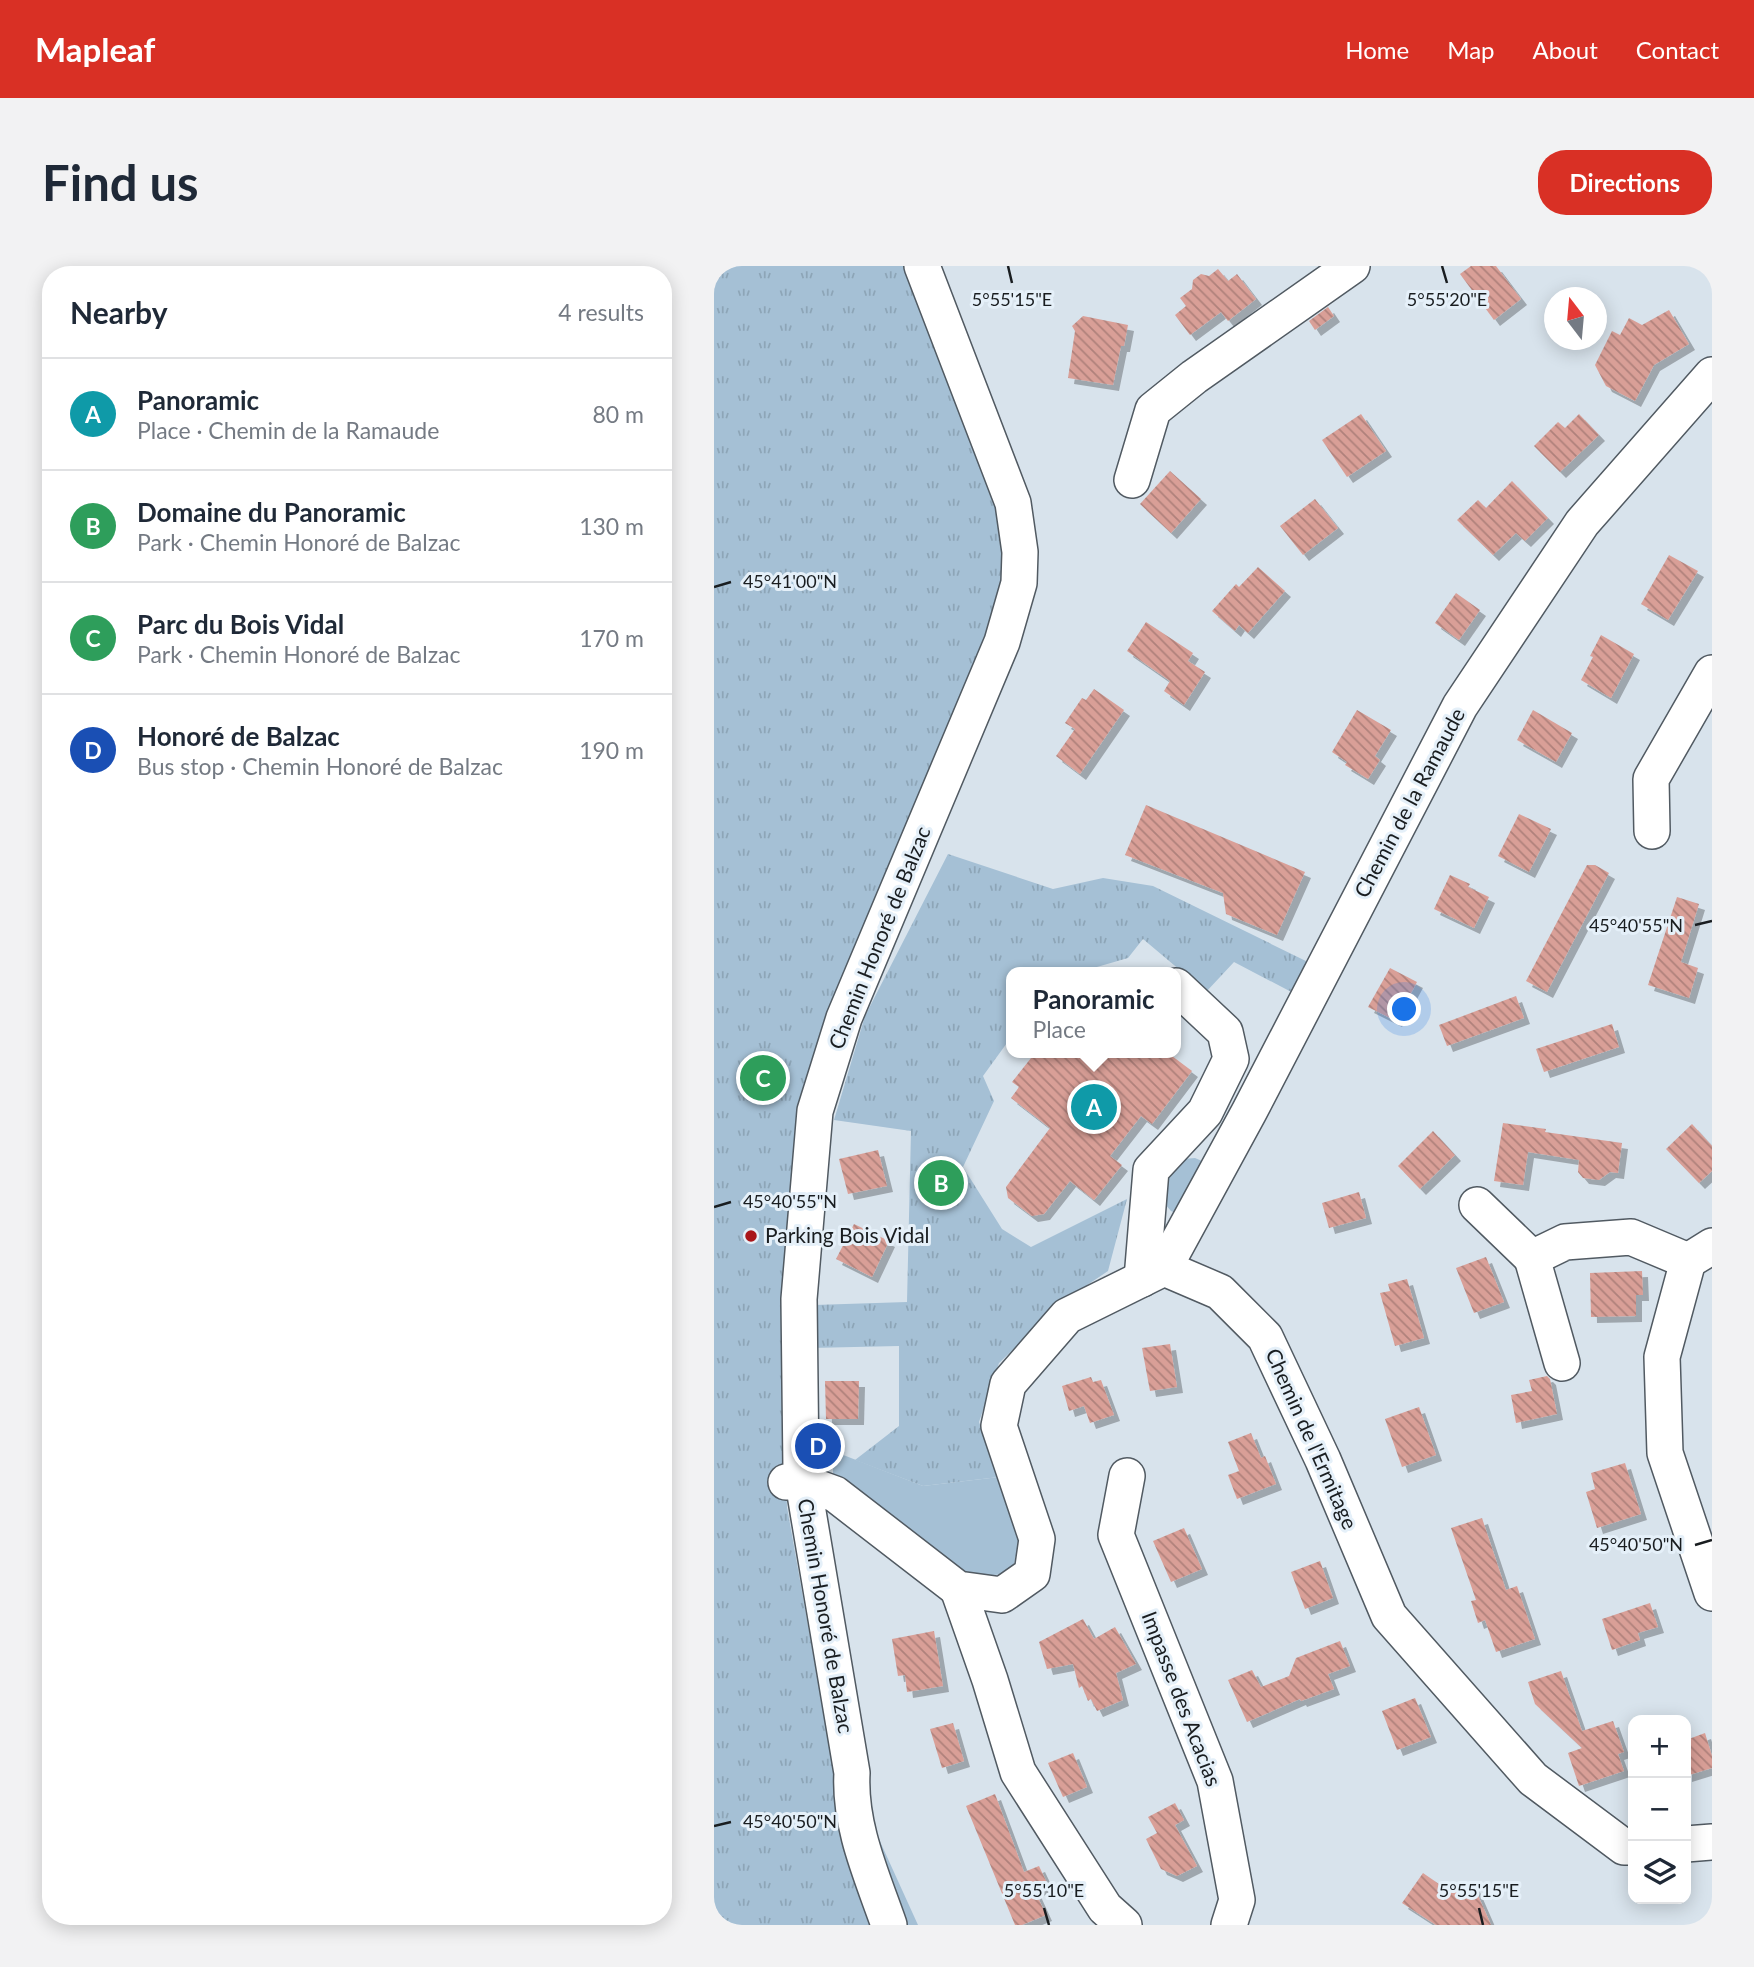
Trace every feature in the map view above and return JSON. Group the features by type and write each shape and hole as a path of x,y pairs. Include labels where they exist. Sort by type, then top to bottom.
{"street":[{"name":"Chemin Honoré de Balzac","path":"889,1925 858,1834 851,1790 852,1773 807,1488 799,1300 815,1111 844,1018 1002,642 1019,583 1020,552 1013,503 922,266"},
{"path":"1132,480 1153,410 1194,377 1352,266"},
{"name":"Chemin de la Ramaude","path":"1153,1273 1242,1126 1460,706 1582,523 1712,375"},
{"path":"1652,831 1651,779 1712,673"},
{"path":"807,1488 958,1589 1002,1595 1032,1574 1037,1539 999,1426 1009,1384 1067,1316 1153,1273 1151,1170 1205,1112 1231,1059 1224,1032 1181,991"},
{"path":"1205,1112 1242,1126"},
{"path":"1477,1205 1532,1258 1562,1363"},
{"path":"1532,1258 1565,1242 1631,1237 1700,1254 1661,1357 1665,1452 1705,1548 1712,1593"},
{"name":"Chemin de l'Ermitage","path":"1153,1273 1220,1292 1265,1337 1323,1460 1389,1616 1533,1779 1624,1847 1628,1847"},
{"name":"Impasse des Acacias","path":"1127,1476 1116,1535 1215,1781 1237,1900 1229,1925"},
{"path":"958,1589 990,1679 1018,1772 1105,1908 1124,1925"},
{"path":"1691,1844 1712,1842"}],"green space":[{"path":"714,266 909,266 958,393 1001,523 1006,579 957,718 785,1254 781,1365 787,1507 846,1840 874,1925 714,1925"},
{"path":"948,854 1053,889 1103,878 1153,886 1310,963 1299,996 1234,962 1206,992 1181,971 1181,967 1176,967 1143,939 1128,958 1097,967 1006,967 1006,1044 983,1076 994,1101 963,1167 1002,1229 1031,1247 1127,1199 1108,1271 1065,1300 999,1363 979,1422 999,1477 923,1486 855,1460 899,1426 899,1346 810,1348 814,1305 907,1302 911,1131 834,1120 865,1016"},
{"path":"1195,1158 1212,1170 1182,1216 1171,1211 1164,1203 1164,1174 1182,1159"},
{"path":"833,1451 923,1486 999,1477 1022,1527 1012,1574 972,1576 833,1477"},
{"path":"873,1826 918,1925 897,1925"}],"building":[{"path":"1471,266 1496,266 1521,299 1494,320 1460,274"},
{"path":"1218,269 1228,281 1237,274 1256,299 1228,321 1221,312 1190,335 1175,315 1186,306 1180,298 1192,289 1193,280 1201,274 1209,276"},
{"path":"1328,307 1334,316 1315,330 1309,321"},
{"path":"1669,310 1689,344 1654,365 1635,401 1606,386 1595,365 1602,350 1607,350 1607,341 1612,331 1620,335 1629,318 1642,325"},
{"path":"1083,316 1128,325 1113,385 1068,378 1075,331 1072,326"},
{"path":"1361,414 1386,451 1347,477 1322,440"},
{"path":"1579,414 1599,435 1560,472 1534,446 1558,422 1565,428"},
{"path":"1170,471 1201,499 1171,533 1140,504"},
{"path":"1512,481 1548,518 1525,541 1516,533 1493,555 1457,520 1478,500 1486,508"},
{"path":"1315,499 1338,528 1303,555 1280,526"},
{"path":"1669,555 1698,571 1668,620 1641,604"},
{"path":"1258,567 1285,591 1248,633 1239,625 1235,631 1212,611 1236,584 1239,587"},
{"path":"1456,593 1480,610 1459,640 1435,623"},
{"path":"1146,622 1193,653 1188,661 1205,672 1184,705 1164,691 1170,681 1127,651"},
{"path":"1601,635 1634,654 1611,698 1581,680"},
{"path":"1094,689 1124,710 1080,774 1056,756 1075,729 1065,723 1082,698 1086,700"},
{"path":"1357,710 1391,730 1375,756 1380,760 1368,779 1345,765 1347,762 1332,752"},
{"path":"1533,710 1572,733 1556,762 1517,740"},
{"path":"1146,805 1305,872 1277,935 1226,914 1223,893 1125,855"},
{"path":"1519,814 1551,829 1529,872 1498,856"},
{"path":"1587,865 1595,865 1609,873 1547,992 1526,981"},
{"path":"1450,875 1489,897 1474,928 1434,909"},
{"path":"1677,897 1699,904 1681,962 1698,968 1689,998 1648,985"},
{"path":"1390,968 1417,982 1396,1021 1368,1007"},
{"path":"1516,996 1524,1018 1447,1046 1439,1025"},
{"path":"1612,1024 1619,1047 1544,1072 1536,1049"},
{"path":"1031,1058 1093,1058 1100,1063 1104,1058 1175,1058 1192,1071 1152,1124 1141,1116 1110,1156 1122,1165 1094,1200 1070,1181 1044,1214 1032,1216 1008,1198 1006,1187 1050,1128 1011,1098 1019,1087 1012,1082"},
{"path":"1503,1123 1622,1143 1618,1173 1610,1172 1599,1180 1583,1178 1578,1172 1579,1160 1528,1152 1523,1185 1494,1181"},
{"path":"1692,1124 1712,1146 1712,1171 1699,1183 1666,1149"},
{"path":"1433,1131 1455,1155 1420,1189 1398,1166"},
{"path":"878,1150 887,1186 848,1194 839,1159"},
{"path":"1359,1192 1366,1218 1329,1228 1322,1203"},
{"path":"854,1224 889,1241 872,1277 836,1259"},
{"path":"1486,1257 1504,1302 1474,1313 1456,1268"},
{"path":"1642,1271 1643,1295 1636,1295 1636,1316 1591,1317 1590,1273"},
{"path":"1407,1279 1424,1338 1395,1346 1380,1293 1390,1291 1388,1284"},
{"path":"1170,1344 1177,1387 1150,1391 1142,1348"},
{"path":"1547,1376 1550,1379 1557,1414 1516,1423 1511,1395 1532,1391 1529,1380"},
{"path":"1091,1377 1093,1382 1101,1380 1114,1415 1090,1423 1084,1406 1069,1411 1062,1386"},
{"path":"825,1381 859,1381 858,1419 826,1419"},
{"path":"1419,1407 1436,1455 1402,1467 1385,1419"},
{"path":"1251,1433 1261,1458 1265,1456 1276,1484 1237,1499 1228,1475 1239,1471 1228,1442"},
{"path":"1625,1463 1641,1514 1597,1528 1586,1492 1595,1489 1591,1473"},
{"path":"1482,1518 1506,1590 1517,1586 1535,1639 1496,1652 1485,1620 1478,1623 1471,1601 1476,1600 1451,1528"},
{"path":"1184,1528 1202,1569 1171,1582 1153,1541"},
{"path":"1320,1561 1333,1598 1305,1609 1291,1572"},
{"path":"1650,1603 1658,1627 1638,1633 1640,1640 1612,1650 1602,1619"},
{"path":"1083,1619 1094,1639 1115,1627 1136,1664 1116,1673 1123,1700 1097,1711 1091,1699 1088,1701 1082,1686 1079,1688 1073,1664 1047,1669 1039,1642"},
{"path":"934,1631 943,1686 907,1692 905,1675 898,1676 892,1639"},
{"path":"1340,1641 1350,1666 1328,1674 1334,1689 1301,1701 1300,1699 1247,1722 1228,1680 1252,1670 1261,1687 1289,1676 1296,1658"},
{"path":"1561,1671 1582,1731 1613,1721 1624,1752 1618,1754 1624,1771 1579,1786 1568,1753 1582,1748 1535,1704 1528,1682"},
{"path":"1415,1698 1431,1737 1397,1750 1382,1711"},
{"path":"953,1723 964,1761 942,1768 930,1729"},
{"path":"1705,1733 1712,1756 1712,1768 1691,1774 1691,1738"},
{"path":"1073,1753 1087,1787 1063,1797 1048,1763"},
{"path":"995,1794 1024,1872 1039,1866 1048,1885 1035,1891 1046,1915 1022,1925 1015,1925 966,1806"},
{"path":"1175,1803 1184,1820 1175,1825 1197,1866 1177,1876 1161,1869 1146,1839 1157,1833 1148,1817"},
{"path":"1423,1873 1452,1893 1473,1884 1491,1925 1436,1925 1402,1903"}],"place":[{"name":"Parc du Bois Vidal","path":"763,1078"},
{"name":"Panoramic","path":"1094,1107"},
{"name":"Domaine du Panoramic","path":"941,1183"},
{"name":"Parking Bois Vidal","path":"751,1236"},
{"name":"Honoré de Balzac","path":"818,1446"}]}
